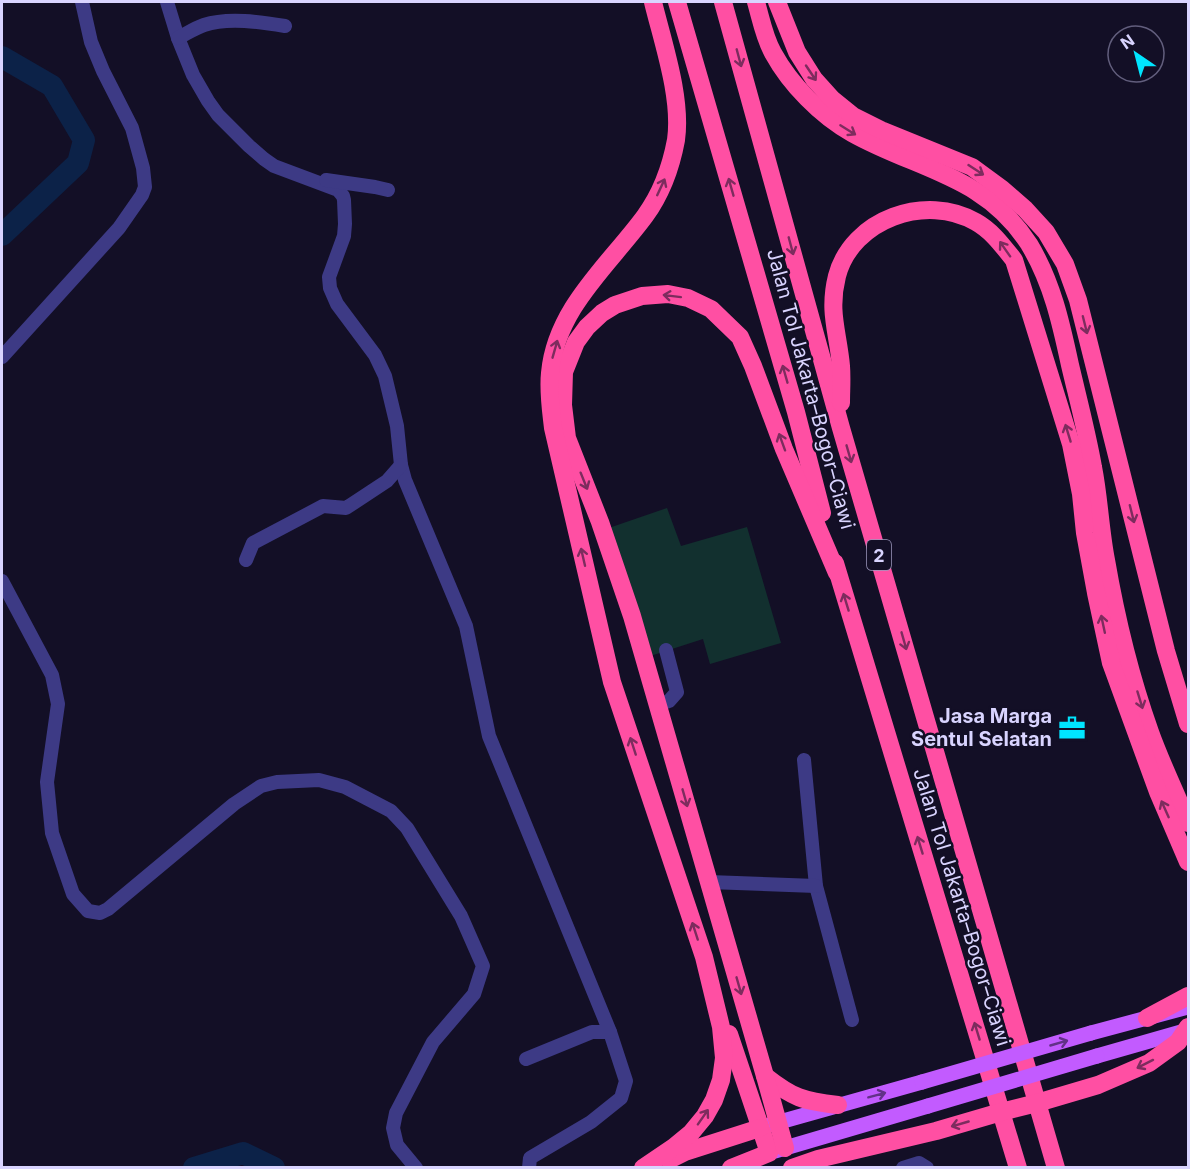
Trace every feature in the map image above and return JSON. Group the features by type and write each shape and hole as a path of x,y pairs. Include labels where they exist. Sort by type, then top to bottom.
{"highway":[{"path":"653,2 670,73 676,110 676,138 670,168 646,215 579,298 564,322 555,347 550,372 549,396 553,428 612,682 704,957 777,1150 731,1167"},
{"name":"Jalan Tol Jakarta–Bogor–Ciawi","path":"677,2 796,412 837,573 1018,1167"},
{"name":"Jalan Tol Jakarta–Bogor–Ciawi","path":"723,2 841,428 1056,1167"},
{"path":"756,2 766,38 773,53 806,97 827,117 873,144 963,182 990,200 1012,221 1029,244 1045,274 1057,306 1093,466 1105,558 1124,644 1151,734 1188,823"},
{"path":"777,2 797,52 814,79 832,99 853,116 881,130 972,167 1025,209 1046,232 1065,264 1078,300 1166,651 1188,724"},
{"path":"841,428 841,367 832,299 838,273 855,243 874,226 891,217 930,209 963,216 988,230 1014,260 1071,444 1081,494 1085,533 1111,663 1158,792 1188,862"},
{"path":"769,1125 765,1076 632,616 603,530 567,438 563,405 564,372 576,342 587,327 615,305 642,296 668,294 688,298 711,309 740,337 837,573"},
{"path":"643,1167 691,1133 705,1116 722,1080 724,1058 721,1027 704,957"},
{"path":"1148,1018 1188,996"},
{"path":"792,1167 936,1131 1098,1085 1149,1063 1178,1042 1188,1028"},
{"path":"765,1076 801,1100 838,1105"},
{"path":"653,1167 685,1152 769,1125"}],"main road":[{"path":"769,1125 1188,1006"},
{"path":"777,1150 1188,1028"}],"street":[{"path":"2,357 119,228 145,187 143,168 132,128 91,42 82,2"},
{"path":"167,2 178,38 200,87 218,115 274,166 338,190 343,196 344,236 329,278 330,288 337,304 375,355 385,376 397,426 405,480 466,626 489,736 610,1032 626,1082 621,1098 591,1122 530,1158 529,1167"},
{"path":"178,38 204,25 224,21 285,26"},
{"path":"312,179 338,180 388,190"},
{"path":"246,560 253,543 323,506 346,508 387,481 401,465"},
{"path":"2,581 52,675 58,704 47,783 52,833 73,894 88,911 100,913 108,909 234,804 261,786 277,782 319,780 345,787 391,811 407,828 461,916 483,966 474,993 433,1042 396,1113 393,1128 397,1145 416,1167"},
{"path":"658,705 669,701 677,692 666,650"},
{"path":"804,760 816,886 852,1020"},
{"path":"709,882 816,886"},
{"path":"526,1059 592,1032 610,1032"},
{"path":"813,1167 819,1162 817,1137"},
{"path":"903,1167 919,1163 927,1167"}],"green space":[{"path":"667,508 681,546 747,527 781,643 710,664 703,639 644,658 603,530"}],"waterway":[{"path":"2,57 52,86 84,140 78,163 2,235"},
{"path":"194,1168 243,1153 274,1168"}],"place":[{"name":"Jasa Marga Sentul Selatan","path":"1072,728"}]}
